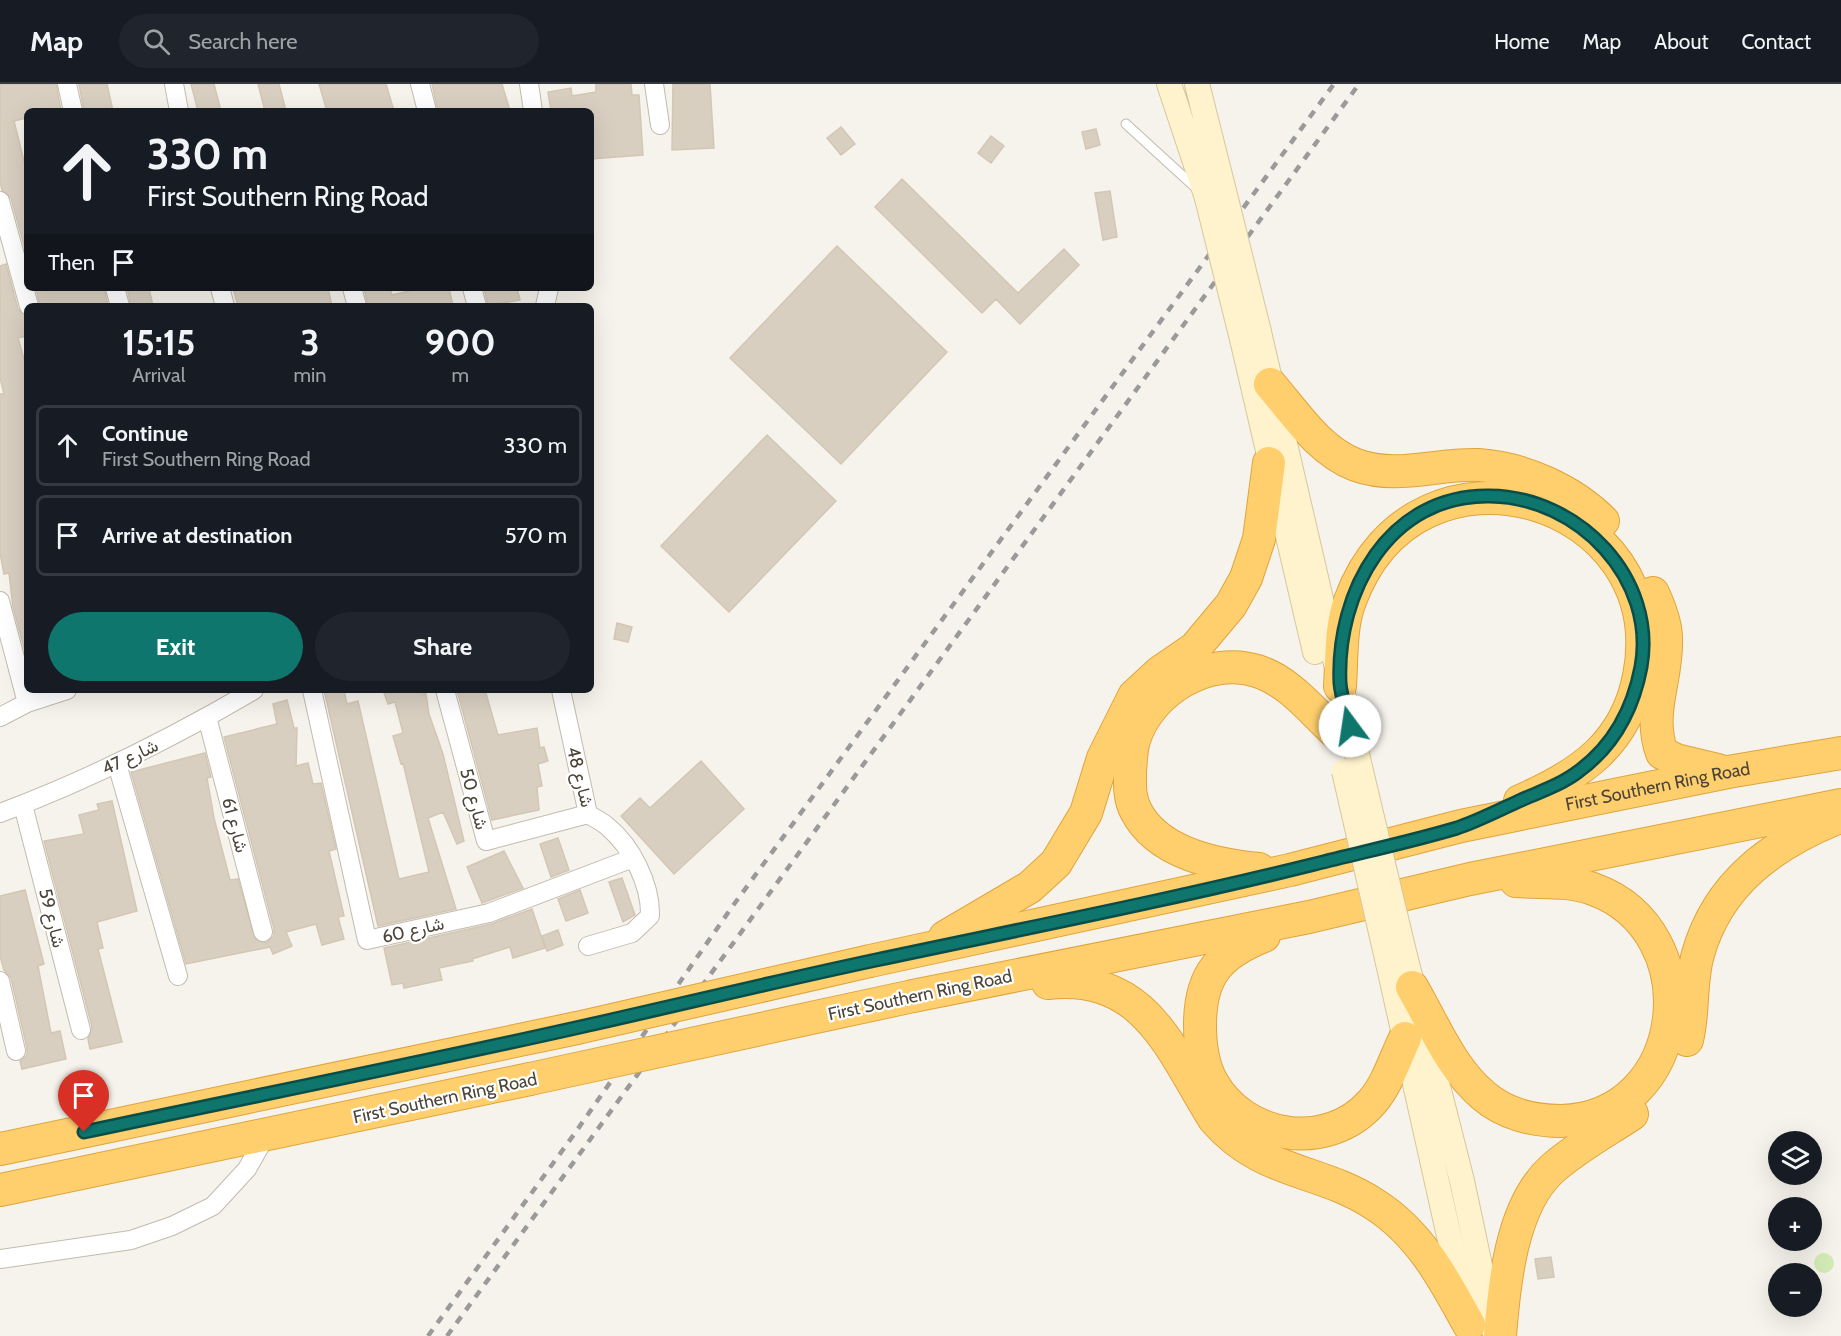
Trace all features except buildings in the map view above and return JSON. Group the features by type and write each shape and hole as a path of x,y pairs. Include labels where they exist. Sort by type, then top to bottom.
{"highway":[{"path":"1270,384 1314,437 1337,455 1356,465 1401,472 1480,465 1523,474 1559,488 1593,510 1623,541 1642,568 1659,605 1667,636 1665,664 1655,721 1662,753 1692,765 1728,772"},
{"path":"929,949 1030,887 1056,863 1086,813 1102,758 1134,696 1160,672 1195,648 1231,605 1246,578 1259,539 1269,463"},
{"path":"1340,686 1343,632 1349,602 1361,578 1375,554 1392,535 1415,517 1439,505 1462,498 1490,496 1520,499 1549,509 1578,525 1616,561 1636,600 1644,636 1637,684 1630,707 1620,726 1601,751 1581,770 1559,784 1461,826"},
{"path":"1290,870 1258,869 1197,858 1155,834 1136,812 1129,791 1134,739 1150,712 1174,687 1195,674 1223,665 1256,670 1283,682 1335,732"},
{"name":"First Southern Ring Road","path":"0,1149 577,1028 870,961 1290,870 1461,826 1728,772 1841,753"},
{"name":"First Southern Ring Road","path":"0,1190 265,1137 913,996 1309,917 1470,879 1841,805"},
{"path":"1500,1336 1504,1284 1512,1246 1537,1189 1550,1171 1579,1148 1647,1104 1669,1079 1687,1038 1698,953 1726,898 1760,859 1810,829 1841,817"},
{"path":"1412,987 1462,1073 1473,1087 1501,1107 1527,1117 1568,1121 1601,1112 1632,1094 1656,1062 1670,1022 1668,977 1659,948 1630,911 1606,895 1579,885 1470,879"},
{"path":"1309,917 1237,948 1217,964 1206,982 1200,1003 1200,1048 1207,1071 1220,1094 1242,1113 1275,1131 1298,1136 1324,1131 1349,1120 1371,1104 1379,1094 1406,1038"},
{"path":"913,996 1066,981 1089,983 1110,989 1129,999 1157,1028 1214,1119 1225,1132 1269,1161 1357,1195 1387,1214 1434,1262 1479,1332"}],"main road":[{"path":"1169,84 1215,194"},
{"path":"1197,84 1215,194 1250,336 1269,463 1335,732 1352,769"},
{"path":"1250,336 1270,384 1340,686 1352,769 1396,960 1406,1038 1479,1332"},
{"path":"1396,960 1412,987 1462,1181 1479,1332"}],"street":[{"path":"67,84 72,108"},
{"path":"174,84 178,108"},
{"path":"420,84 426,108"},
{"path":"529,84 533,108"},
{"path":"654,84 660,125"},
{"path":"0,201 24,288"},
{"path":"0,601 24,692"},
{"path":"24,693 27,703"},
{"path":"0,717 27,703 58,693"},
{"name":"شارع 47","path":"0,813 117,764 249,693"},
{"name":"شارع 60","path":"313,693 368,940 489,912 633,858"},
{"name":"شارع 50","path":"446,693 486,841 588,814"},
{"name":"شارع 48","path":"562,693 588,814 608,826 633,858 651,898 650,916 632,933 588,946"},
{"name":"شارع 61","path":"207,717 263,932"},
{"path":"117,764 178,976"},
{"name":"شارع 59","path":"23,805 81,1030"},
{"path":"0,981 16,1051"},
{"path":"0,1259 131,1240 172,1226 213,1206 247,1169 265,1137"}],"lane":[{"path":"1126,124 1215,194"}],"green space":[{"path":"1824,1253 1833,1259 1833,1267 1824,1273 1822,1272 1822,1263 1814,1263 1817,1256"}],"railway":[{"path":"428,1336 575,1133 732,907 1334,84"},
{"path":"447,1336 1359,84"}],"route":[{"path":"84,1132 577,1028 870,961 1290,870 1461,826 1559,784 1581,770 1601,751 1620,726 1630,707 1637,684 1644,636 1636,600 1622,568 1578,525 1549,509 1520,499 1490,496 1462,498 1439,505 1415,517 1392,535 1375,554 1349,602 1343,632 1340,686 1350,726"}]}
